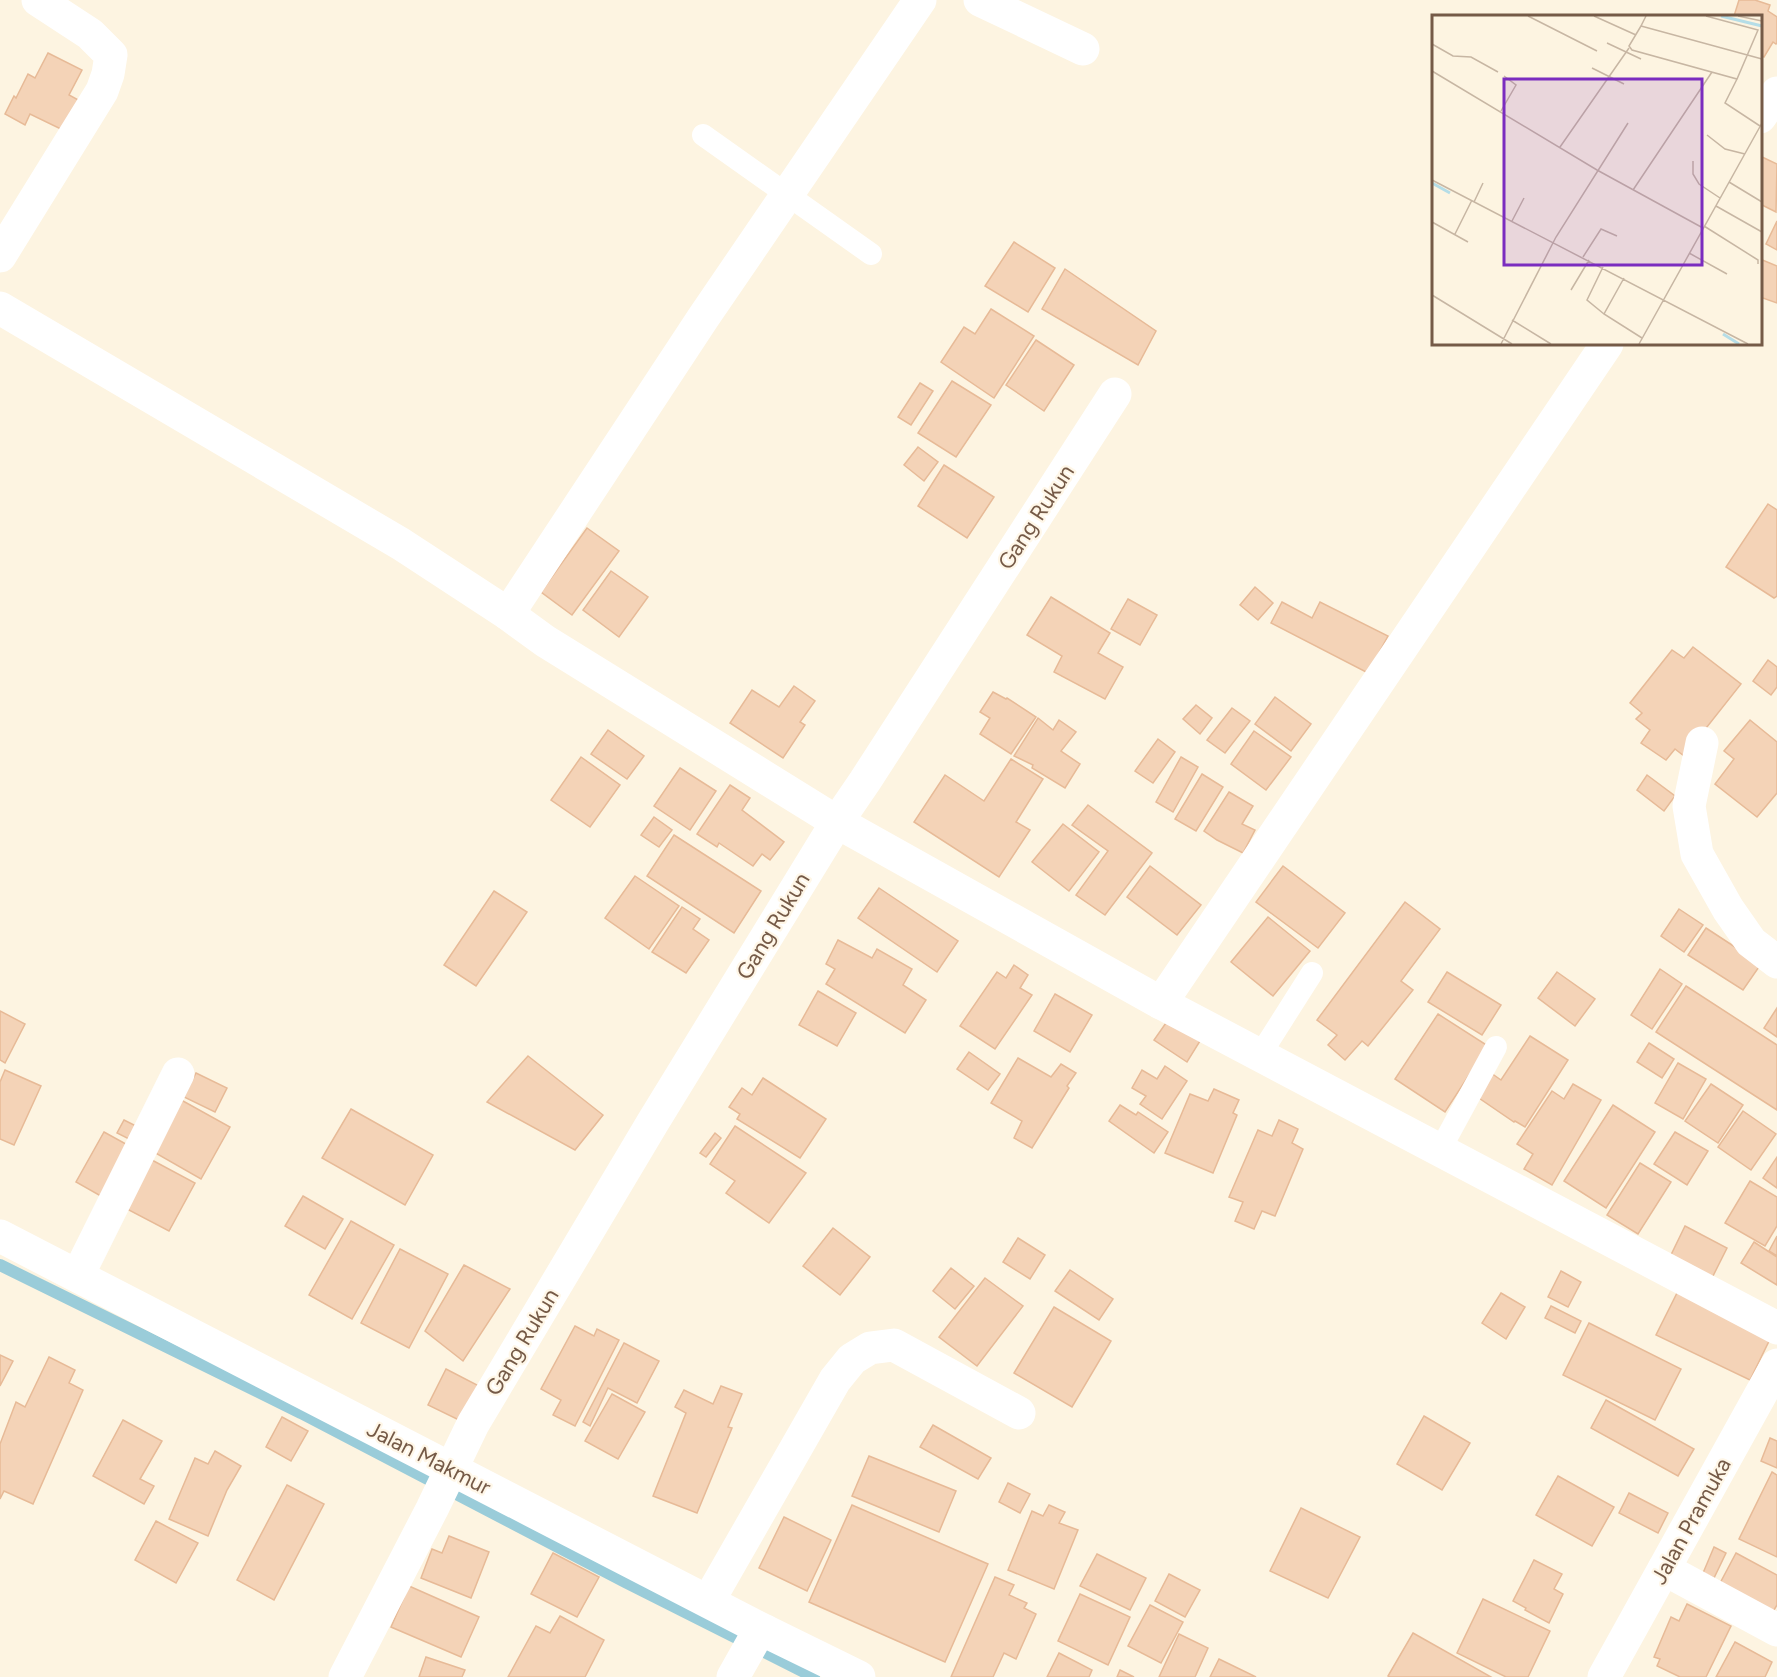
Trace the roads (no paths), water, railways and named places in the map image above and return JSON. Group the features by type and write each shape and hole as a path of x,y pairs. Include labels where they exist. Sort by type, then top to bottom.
{"street":[{"path":"0,256 102,90 108,74 111,55 90,34 38,0"},
{"path":"508,614 696,328 920,0"},
{"path":"980,0 1083,49"},
{"path":"1762,116 1777,93"},
{"path":"0,308 402,544 508,614 544,641 837,822 1161,1003 1777,1328"},
{"path":"1161,1003 1606,345"},
{"name":"Gang Rukun","path":"345,1677 473,1424 665,1102 837,822 1115,394"},
{"path":"1702,743 1689,806 1697,854 1728,909 1751,942 1777,962"},
{"path":"78,1275 178,1074"},
{"name":"Jalan Makmur","path":"0,1236 78,1275 449,1475 709,1600 749,1651 859,1677"},
{"path":"709,1600 835,1380 852,1359 870,1348 894,1345 1019,1413"},
{"name":"Jalan Pramuka","path":"1604,1677 1777,1365"},
{"path":"1664,1569 1777,1630"}],"lane":[{"path":"703,135 871,254"},
{"path":"1260,1055 1312,973"},
{"path":"1440,1150 1496,1047"}],"waterway":[{"path":"0,1265 301,1413 625,1582 814,1677"}]}
